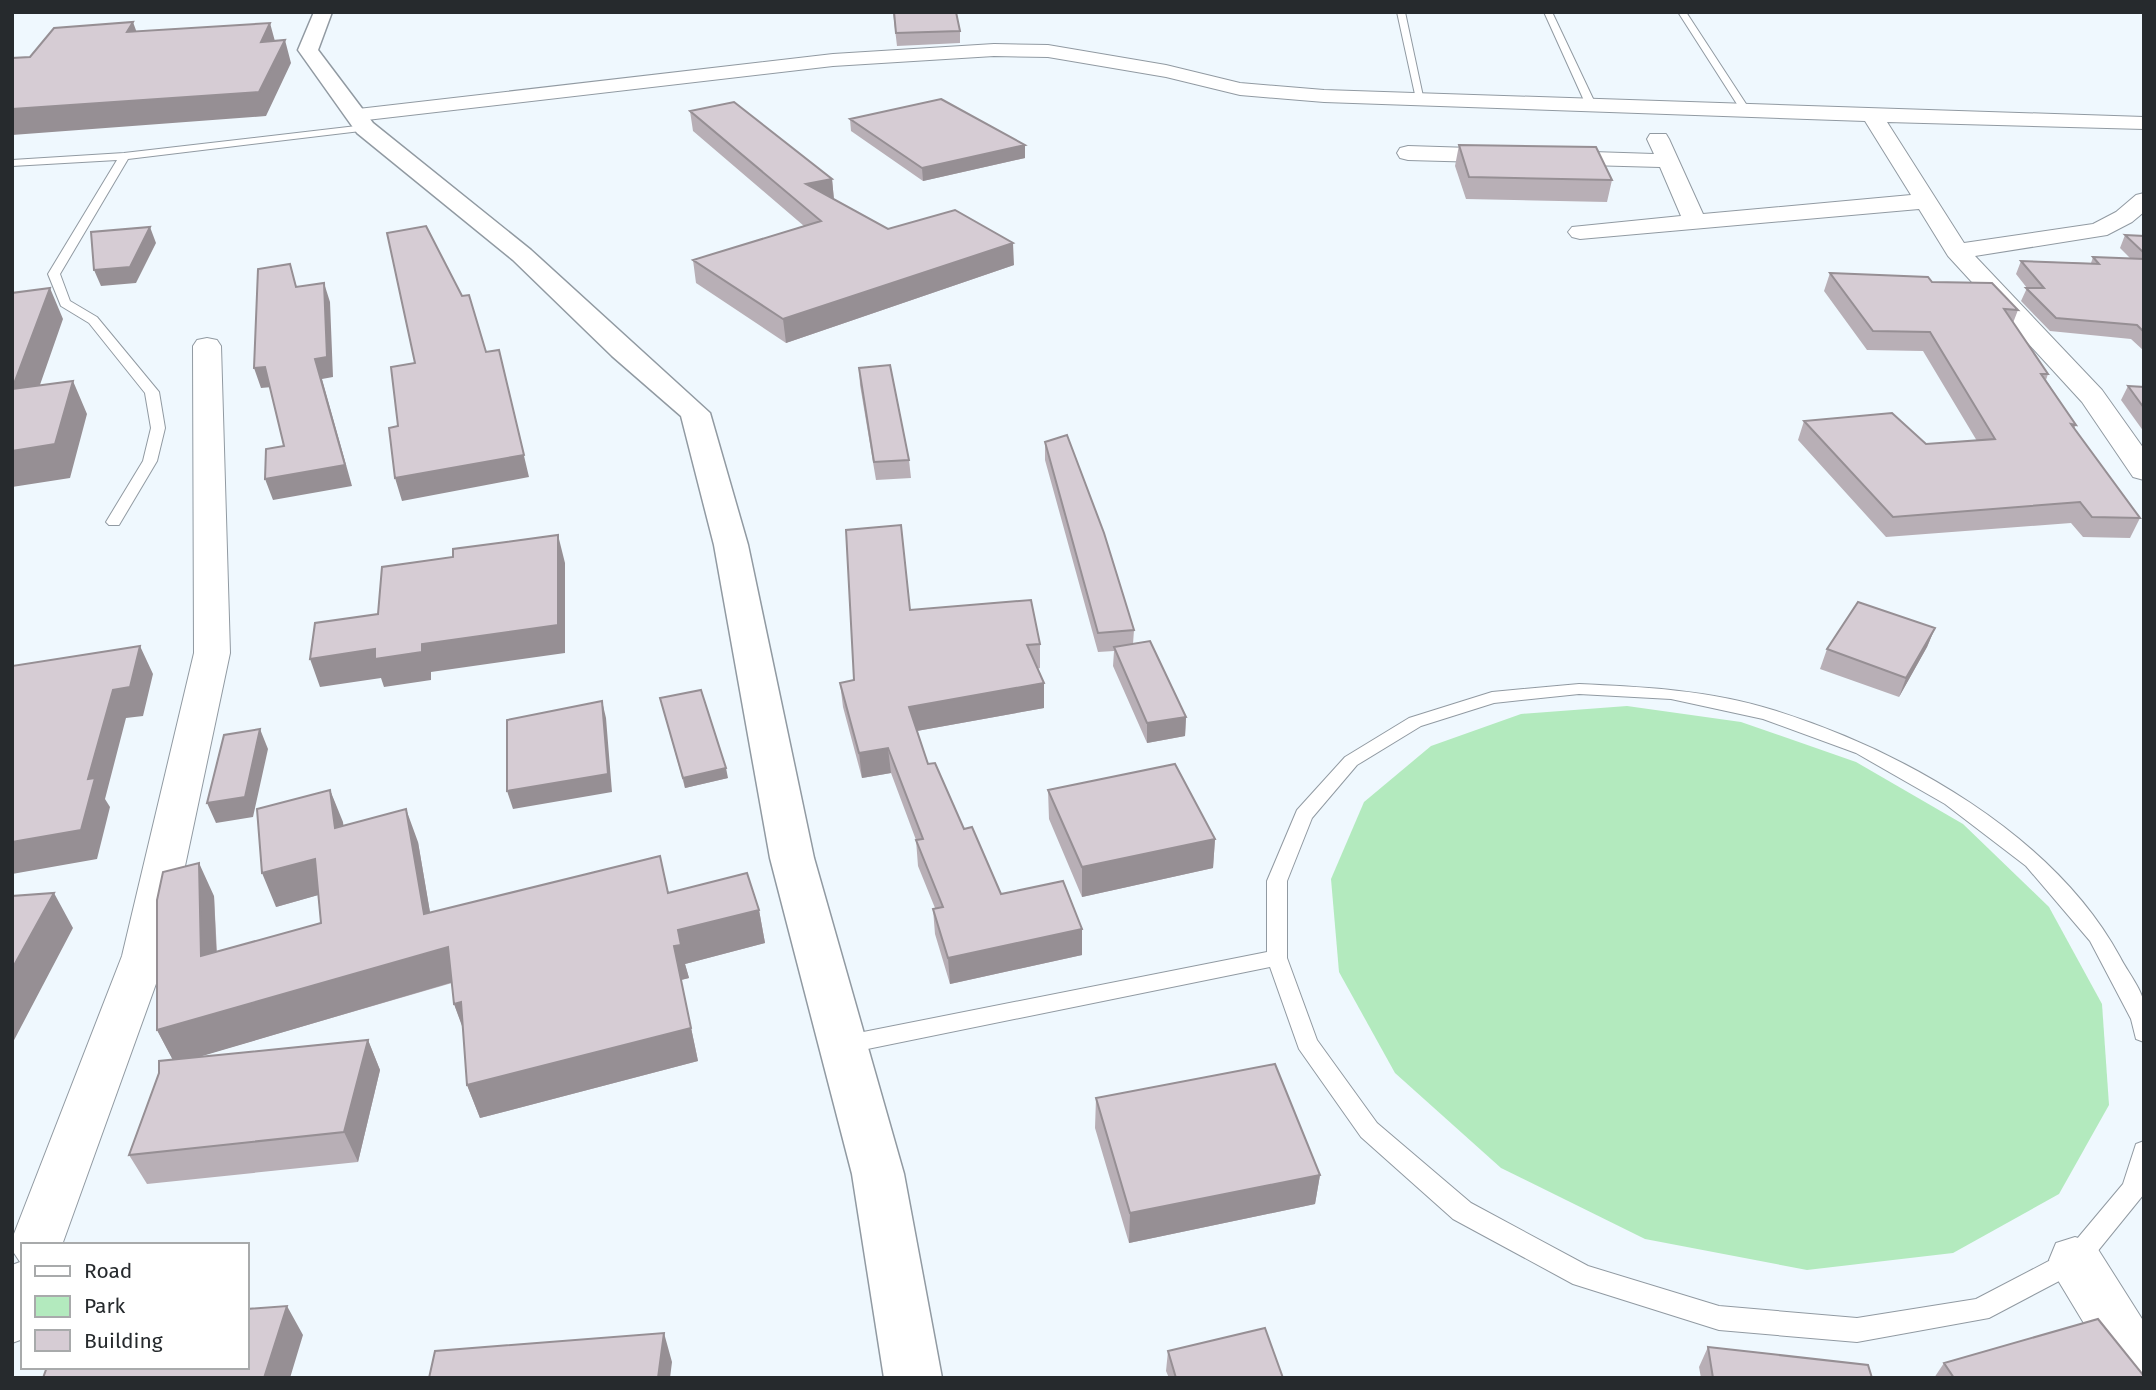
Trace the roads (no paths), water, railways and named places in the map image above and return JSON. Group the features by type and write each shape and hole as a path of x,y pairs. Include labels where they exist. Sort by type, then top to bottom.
{"street":[{"path":"323,12 308,50 362,122 522,255 622,351 695,413 731,545 792,858 878,1174 913,1378"},
{"path":"362,122 833,60 994,50 1048,51 1166,71 1240,89 1324,96 2144,123"},
{"path":"1643,106 1695,221"},
{"path":"1872,115 1957,251 2092,396 2144,471"},
{"path":"1408,153 1668,161"},
{"path":"1957,251 2099,230 2124,217 2144,200"},
{"path":"1580,232 1926,201"},
{"path":"37,1243 144,956 212,653 207,346"},
{"path":"2075,1260 2144,1371"},
{"path":"12,1318 21,1291"}],"lane":[{"path":"1401,12 1421,99"},
{"path":"1548,12 1591,104"},
{"path":"1682,12 1745,110"},
{"path":"12,163 124,156 362,122"},
{"path":"114,522 150,461 158,428 152,392 93,320 65,303 54,274 124,156"},
{"path":"2144,1033 2141,1020 2098,936 2033,862 1952,799 1862,749 1767,714 1671,694 1578,689 1492,698 1415,722 1351,761 1304,815 1277,881 1277,958 1307,1043 1369,1130 1462,1211 1582,1276 1719,1318 1857,1330 1980,1310 2075,1260 2134,1189 2144,1151"},
{"path":"843,1045 1277,958"}]}
